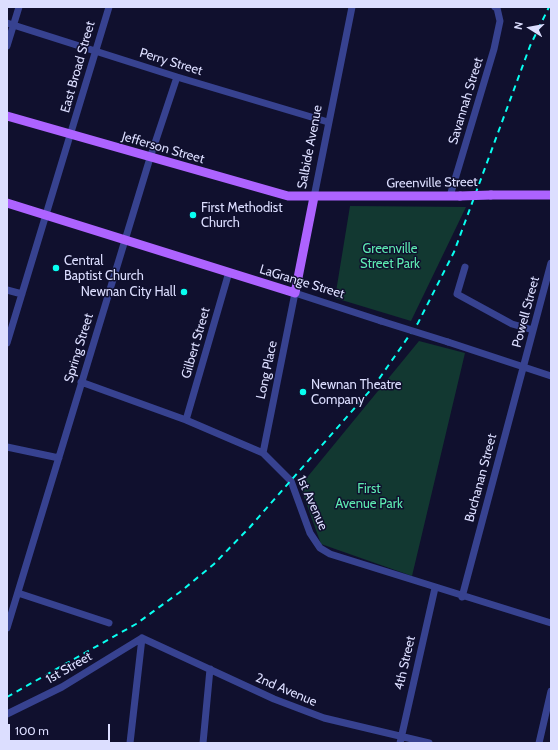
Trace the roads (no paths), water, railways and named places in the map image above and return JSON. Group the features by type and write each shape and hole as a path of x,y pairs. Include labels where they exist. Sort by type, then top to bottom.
{"main road":[{"name":"Jefferson Street","path":"7,116 150,158 288,196 314,196"},
{"name":"Greenville Street","path":"314,196 551,195"},
{"path":"288,196 305,204 311,210"},
{"name":"Salbide Avenue","path":"296,293 314,196"},
{"name":"LaGrange Street","path":"7,203 296,293"}],"street":[{"path":"7,46 10,24 19,7"},
{"name":"East Broad Street","path":"7,343 71,134 94,51 109,7"},
{"name":"Salbide Avenue","path":"314,196 352,7"},
{"name":"Savannah Street","path":"450,196 494,49 500,21 497,10"},
{"name":"Perry Street","path":"10,24 177,77 233,92 328,122"},
{"name":"Spring Street","path":"7,628 150,158 177,77"},
{"name":"Powell Street","path":"524,366 551,263"},
{"path":"465,267 457,294 512,324 533,330"},
{"name":"Gilbert Street","path":"186,420 228,272"},
{"path":"7,290 22,294"},
{"name":"LaGrange Street","path":"296,293 551,376"},
{"name":"Long Place","path":"263,453 296,293"},
{"name":"Buchanan Street","path":"462,596 524,366"},
{"name":"1st Avenue","path":"81,382 186,420 263,453 291,480 310,533 320,548 330,554 551,623"},
{"path":"7,446 59,458"},
{"name":"4th Street","path":"400,740 435,588"},
{"path":"18,593 109,622"},
{"path":"130,743 142,638"},
{"name":"2nd Avenue","path":"142,638 274,699 324,718 400,740 429,743"},
{"name":"1st Street","path":"7,714 62,687 142,638"},
{"path":"203,743 210,669"},
{"path":"539,743 551,691"}],"railway":[{"path":"7,697 136,624 180,592 214,564 250,527 374,386 418,323 454,252 530,46 549,7"}],"place":[{"name":"First Methodist Church","path":"193,215"},
{"name":"Central Baptist Church","path":"56,268"},
{"name":"Newnan City Hall","path":"184,292"},
{"name":"Newnan Theatre Company","path":"303,392"}],"park label":[{"name":"Greenville Street Park","path":"390,256"},
{"name":"First Avenue Park","path":"369,496"}]}
